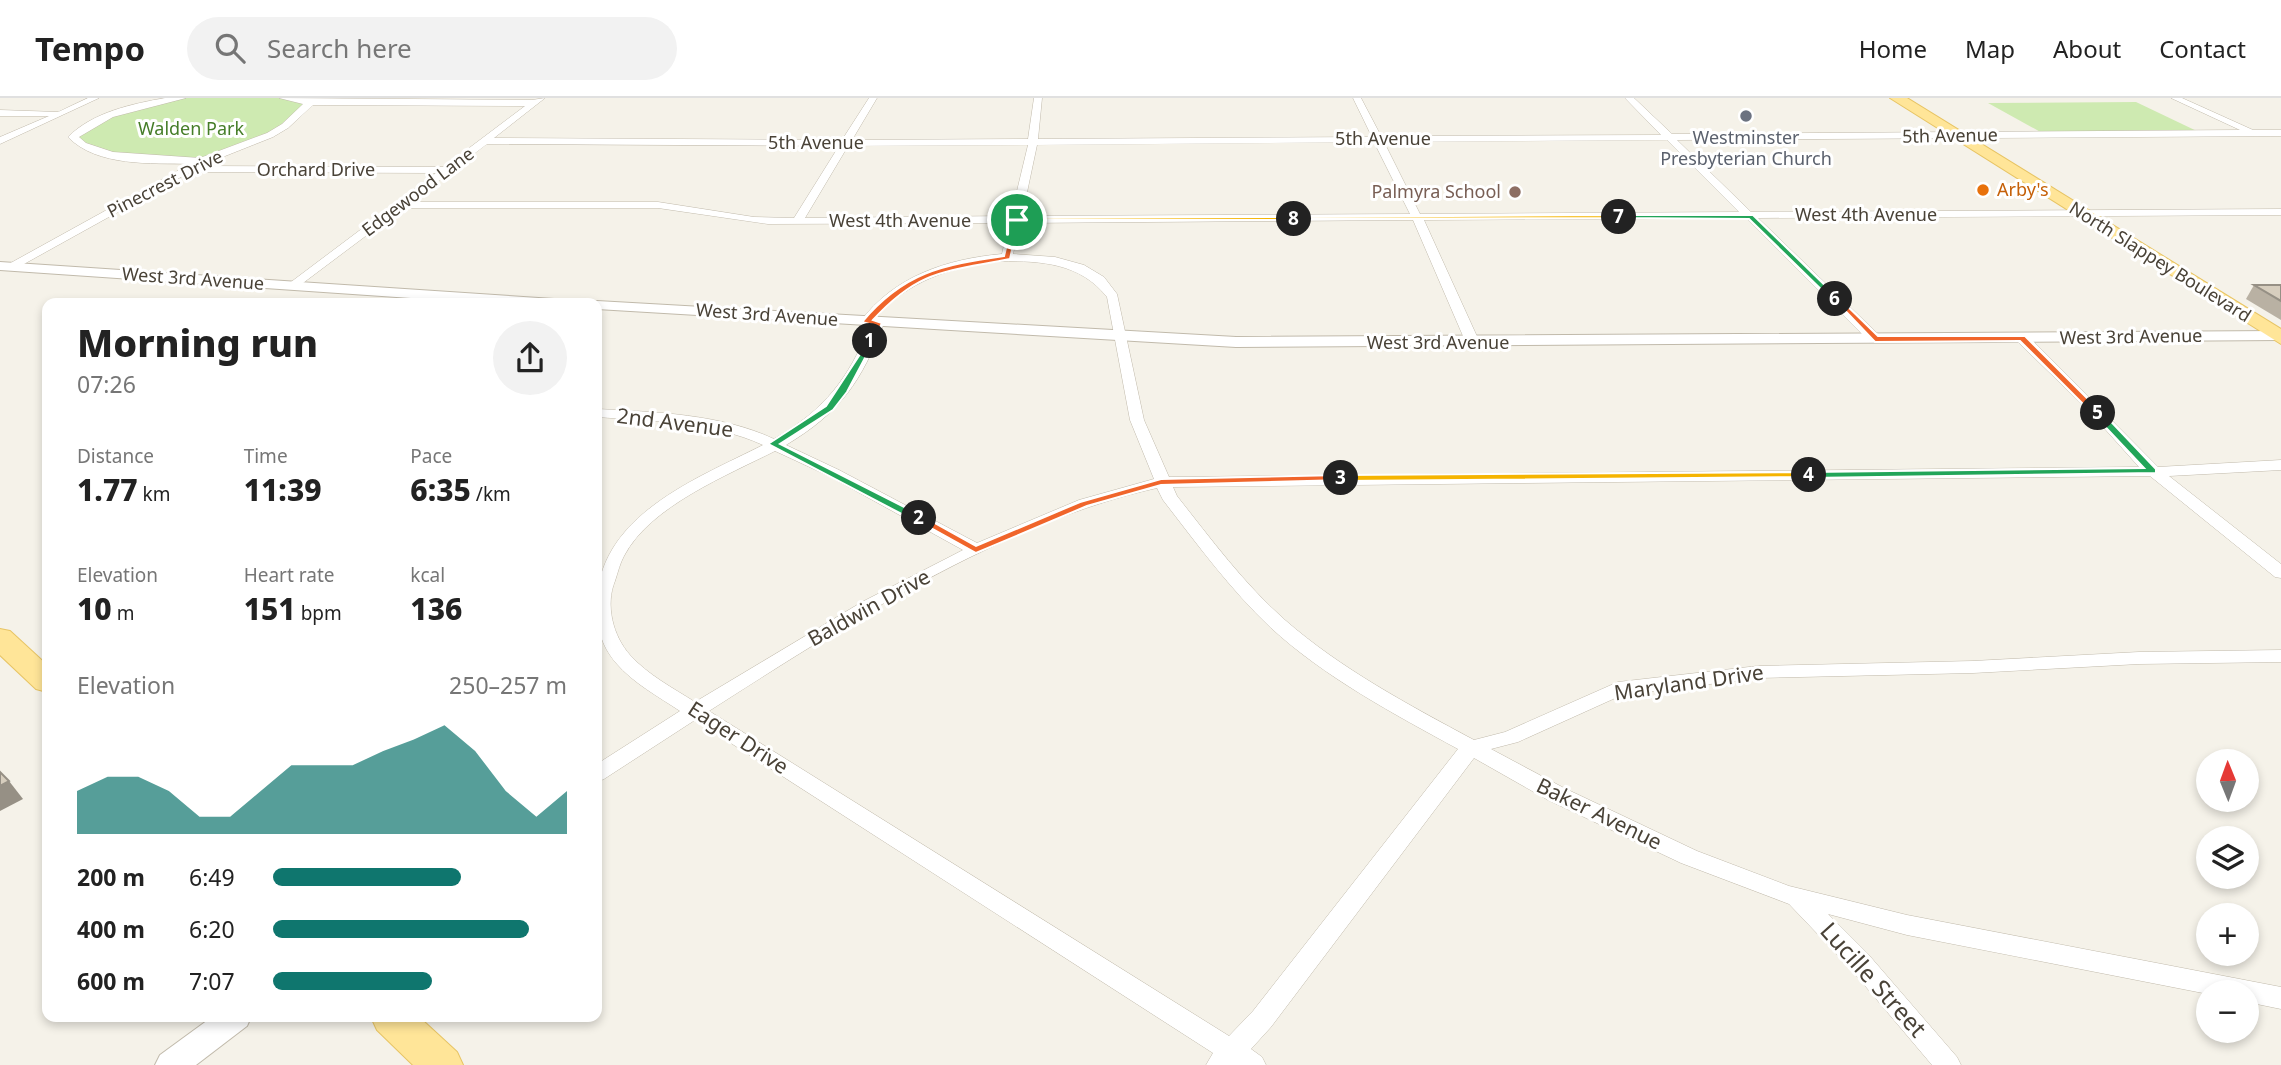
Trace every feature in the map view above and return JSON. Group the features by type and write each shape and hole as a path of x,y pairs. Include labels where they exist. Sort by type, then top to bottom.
{"main road":[{"name":"North Slappey Boulevard","path":"1897,98 2280,337"},
{"path":"0,638 42,677"},
{"path":"396,1022 442,1065"}],"street":[{"path":"0,141 95,98"},
{"path":"182,98 149,104 100,120 78,132 74,139 95,150 130,157 202,160"},
{"path":"283,98 537,100"},
{"path":"797,221 873,98"},
{"path":"1007,257 1033,142 1038,98"},
{"path":"1357,98 1417,218 1473,343"},
{"path":"1629,98 1875,339"},
{"path":"2175,98 2281,145"},
{"name":"Pinecrest Drive","path":"6,267 202,160 270,135 285,126 312,100"},
{"name":"Edgewood Lane","path":"295,285 537,100"},
{"path":"0,113 61,113"},
{"path":"47,120 100,120"},
{"name":"5th Avenue","path":"484,141 846,143 2281,134"},
{"name":"Orchard Drive","path":"187,169 445,170"},
{"name":"West 4th Avenue","path":"402,205 658,205 689,208 746,221 2281,212"},
{"name":"Eager Drive","path":"1007,257 931,272 893,294 872,322 843,392 829,408 652,515 626,542 605,580 602,617 623,660 695,712 1197,1027 1224,1058 1253,1065"},
{"name":"Baker Avenue","path":"1007,257 1066,263 1100,279 1113,297 1137,420 1161,482 1225,568 1276,622 1348,676 1470,748 1556,794 1689,857 1797,897 1907,925 2281,998"},
{"name":"West 3rd Avenue","path":"6,267 482,298"},
{"name":"West 3rd Avenue","path":"602,305 1236,342 1473,343 2280,337"},
{"path":"2022,338 2092,406 2152,471 2281,573"},
{"name":"2nd Avenue","path":"602,413 704,423 749,433 976,550"},
{"path":"1161,482 2152,471 2281,466"},
{"name":"Baldwin Drive","path":"602,771 894,590 976,550 1084,504 1161,482"},
{"name":"Maryland Drive","path":"1470,748 1511,737 1618,689 1676,681 1758,672 1973,667 2140,658 2281,656"},
{"path":"1224,1058 1262,1019 1470,748"},
{"name":"Lucille Street","path":"1797,897 1859,961 1948,1065"},
{"path":"171,1065 229,1022"}],"green space":[{"name":"Walden Park","path":"183,98 282,98 309,102 285,126 202,160 106,153 77,142 79,132 106,118"},
{"path":"2136,102 2203,134 2046,135 1988,103"}],"building":[{"path":"2254,285 2281,285 2281,301"},
{"path":"0,772 9,781 0,786"}],"place":[{"name":"Westminster Presbyterian Church","path":"1746,116"},
{"name":"Arby's","path":"1983,190"},
{"name":"Palmyra School","path":"1515,192"}],"route":[{"path":"1751,216 1875,339 2022,338 2092,406 2152,471 1166,481 1137,486 1084,504 976,550 773,444 829,408 843,392 878,323 866,322 893,294 931,272 955,265 1007,257 1017,220 1751,216"}]}
